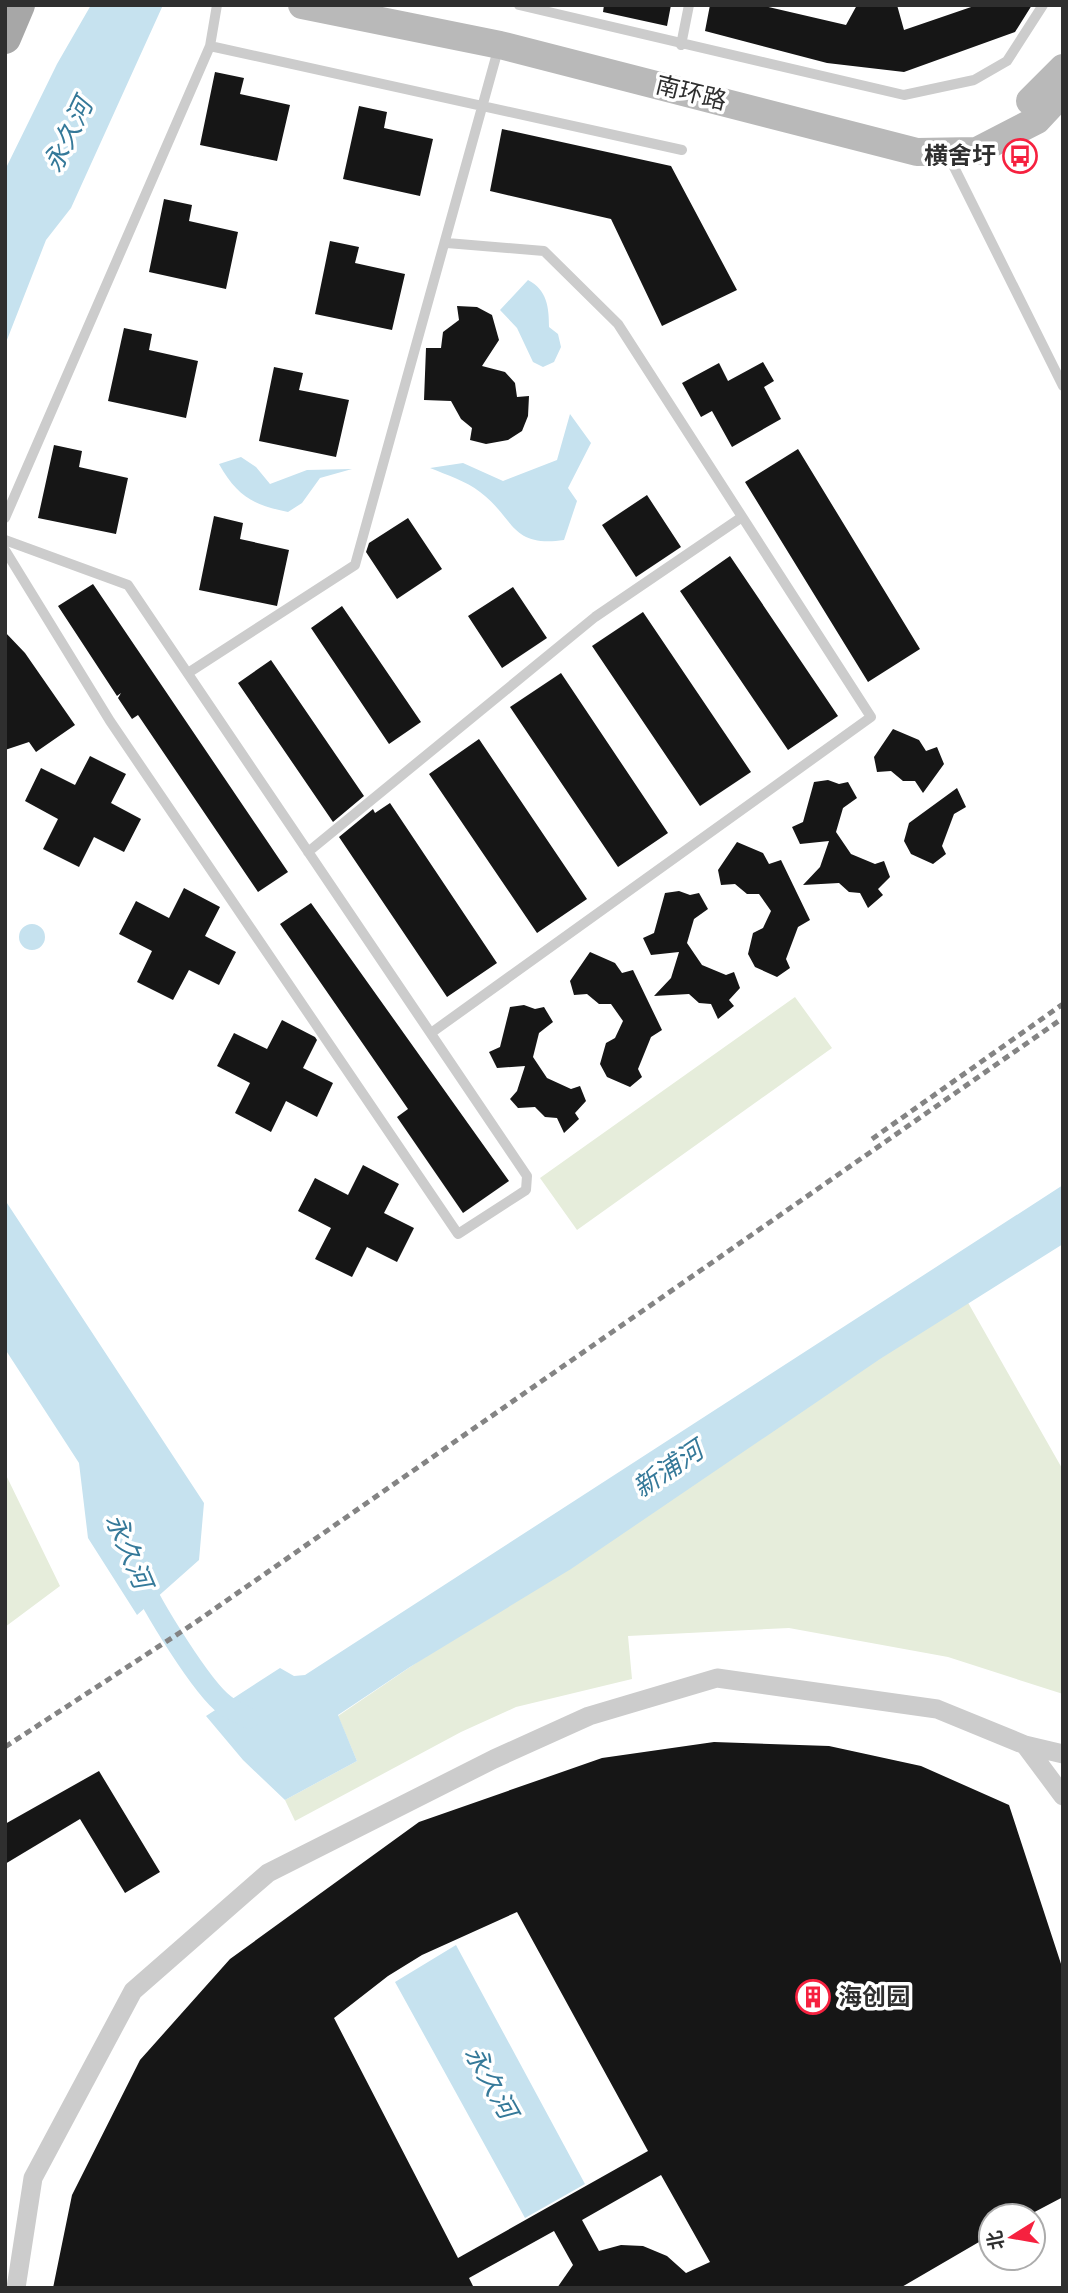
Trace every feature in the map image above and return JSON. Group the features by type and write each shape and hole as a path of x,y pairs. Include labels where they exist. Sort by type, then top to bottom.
{"main road":[{"path":"5,38 19,5"},
{"name":"南环路","path":"302,5 500,45 916,152 977,151 1037,120 1063,92"},
{"name":"南环路","path":"366,5 700,83 898,135 972,137 1011,119 1063,68"}],"street":[{"path":"16,2288 33,2178 133,1991 268,1873 494,1759 589,1716 717,1678 937,1709 1025,1745 1063,1754"},
{"path":"1025,1745 1063,1796"}],"lane":[{"path":"5,518 210,46 217,5"},
{"path":"519,5 904,95 974,80 1007,61 1043,5"},
{"path":"681,44 689,5"},
{"path":"187,673 355,565 447,243 500,45"},
{"path":"210,46 682,150"},
{"path":"946,152 1063,386"},
{"path":"430,1033 871,717 618,324 544,251 447,243"},
{"path":"308,852 595,617 742,517"},
{"path":"5,540 128,585 527,1176 526,1190 458,1234 110,721 5,550"}],"green space":[{"path":"795,997 832,1048 577,1230 540,1178"},
{"path":"962,1292 1063,1470 1063,1694 948,1657 789,1628 628,1636 632,1679 516,1707 461,1732 295,1821 285,1800 357,1761 338,1716"},
{"path":"5,1473 60,1586 5,1627"}],"water":[{"path":"91,5 163,5 71,208 46,240 5,345 5,170 57,64"},
{"path":"528,280 543,294 549,327 558,334 561,347 554,362 543,367 533,362 517,328 500,310"},
{"path":"570,414 591,443 568,488 577,501 564,540 546,541 523,535 480,492 463,481 430,468 463,463 503,481 557,460"},
{"path":"241,457 256,467 270,484 307,470 352,469 320,478 302,503 288,512 256,502 232,484 219,464"},
{"path":"32,924 41,928 45,937 41,946 32,950 23,946 19,937 23,928"},
{"name":"新浦河","path":"1063,1185 1063,1244 880,1359 571,1569 410,1667 338,1715 357,1761 285,1800 243,1760 206,1716 280,1668 294,1676 305,1675"},
{"path":"5,1200 204,1503 199,1560 137,1615 88,1538 79,1463 5,1349"},
{"path":"456,1945 585,2184 525,2218 395,1982"}],"building":[{"path":"604,5 671,5 667,26 603,12"},
{"path":"710,5 760,5 846,25 857,5 897,5 904,30 977,5 1032,5 1015,32 904,72 827,63 705,31"},
{"path":"215,72 244,78 240,94 290,105 277,161 200,145"},
{"path":"359,106 387,112 384,128 433,139 420,196 343,179"},
{"path":"502,129 671,166 737,290 662,326 611,219 490,191"},
{"path":"164,199 192,205 189,221 238,232 226,289 149,272"},
{"path":"330,241 359,247 355,263 405,274 392,330 315,314"},
{"path":"457,306 477,307 492,315 499,340 482,366 505,372 515,383 517,397 529,396 528,416 522,431 508,440 486,444 470,440 472,428 461,419 451,401 424,400 426,348 441,348 443,332 459,320"},
{"path":"124,328 152,334 149,350 198,361 186,418 108,401"},
{"path":"763,362 774,381 764,387 781,419 732,447 712,411 701,417 682,383 719,363 728,381"},
{"path":"274,367 303,373 299,390 349,400 336,457 259,441"},
{"path":"54,445 82,451 79,467 128,478 116,534 38,518"},
{"path":"798,449 920,649 868,682 745,482"},
{"path":"647,495 681,547 636,577 602,525"},
{"path":"214,516 243,523 240,539 289,550 277,606 199,590"},
{"path":"408,518 442,569 397,599 366,552 369,543"},
{"path":"730,556 838,716 788,750 680,591"},
{"path":"93,584 288,872 258,892 138,715 132,719 118,698 121,693 117,696 58,606"},
{"path":"513,587 547,638 502,668 468,616"},
{"path":"342,606 421,722 389,744 311,628"},
{"path":"643,612 751,772 700,806 592,646"},
{"path":"5,632 25,653 75,725 36,752 29,742 5,750"},
{"path":"271,660 364,796 333,822 238,683"},
{"path":"561,673 668,833 618,867 510,707"},
{"path":"893,729 919,740 926,751 937,747 944,764 923,793 915,781 903,781 891,771 877,772 874,757"},
{"path":"479,739 587,899 537,933 429,774"},
{"path":"90,756 126,774 111,803 141,819 124,852 94,837 79,867 43,849 58,819 25,801 41,768 75,785"},
{"path":"828,780 839,784 848,782 857,798 843,808 836,832 851,854 875,864 884,861 890,877 878,889 883,895 868,908 860,893 849,892 839,883 803,885 820,867 829,841 800,844 792,827 803,822 814,782"},
{"path":"957,788 966,807 954,814 942,846 946,854 933,864 911,854 904,841 909,823"},
{"path":"390,803 497,963 447,997 339,837 373,809 375,813"},
{"path":"737,842 763,853 769,864 781,860 810,920 798,927 786,959 790,968 777,977 755,967 748,954 753,933 763,928 771,911 759,894 747,894 735,884 721,885 718,870"},
{"path":"184,888 220,907 205,936 236,952 219,985 189,970 173,1000 137,982 152,951 119,934 136,901 169,918"},
{"path":"679,891 690,895 699,893 708,909 694,919 687,943 702,965 726,975 734,972 740,988 729,1000 734,1006 718,1019 711,1004 699,1003 689,994 654,996 671,978 679,952 651,955 643,938 654,933 665,893"},
{"path":"311,903 509,1181 463,1213 397,1117 408,1109 280,924"},
{"path":"590,952 615,963 622,973 633,970 662,1030 651,1037 638,1069 642,1077 630,1087 607,1077 600,1064 606,1043 615,1038 623,1021 611,1004 599,1004 587,994 574,995 570,981"},
{"path":"524,1005 535,1009 544,1007 553,1022 539,1033 533,1057 547,1078 571,1089 580,1086 586,1101 575,1113 579,1119 564,1133 557,1118 545,1117 535,1107 518,1108 510,1099 517,1091 525,1066 497,1068 489,1052 500,1047 510,1007"},
{"path":"282,1020 315,1037 317,1040 303,1068 333,1083 317,1117 286,1101 271,1132 235,1113 250,1083 217,1066 234,1033 267,1049"},
{"path":"363,1165 399,1184 384,1213 414,1228 397,1262 367,1247 352,1277 315,1259 331,1228 298,1211 315,1178 348,1195"},
{"name":"海创园","path":"714,1742 829,1746 921,1766 1009,1805 1063,1970 1063,2197 1047,2205 1047,2202 977,2202 977,2243 900,2288 557,2288 573,2265 554,2231 469,2278 474,2288 53,2288 72,2195 140,2060 230,1959 419,1822 602,1758","holes":["517,1912 648,2151 458,2258 334,2018 388,1976 422,1955","661,2175 710,2262 686,2273 667,2256 643,2246 621,2245 599,2251 582,2220"]},
{"path":"99,1771 160,1872 125,1893 80,1819 5,1864 5,1824"}],"waterway":[{"name":"永久河","path":"140,1578 166,1626 204,1682 225,1705 249,1718"}],"railway":[{"path":"872,1139 1063,1004"},
{"path":"5,1747 193,1624 1063,1018"}],"place":[{"name":"横舍圩","path":"1020,156"},
{"name":"海创园","path":"813,1997"}]}
